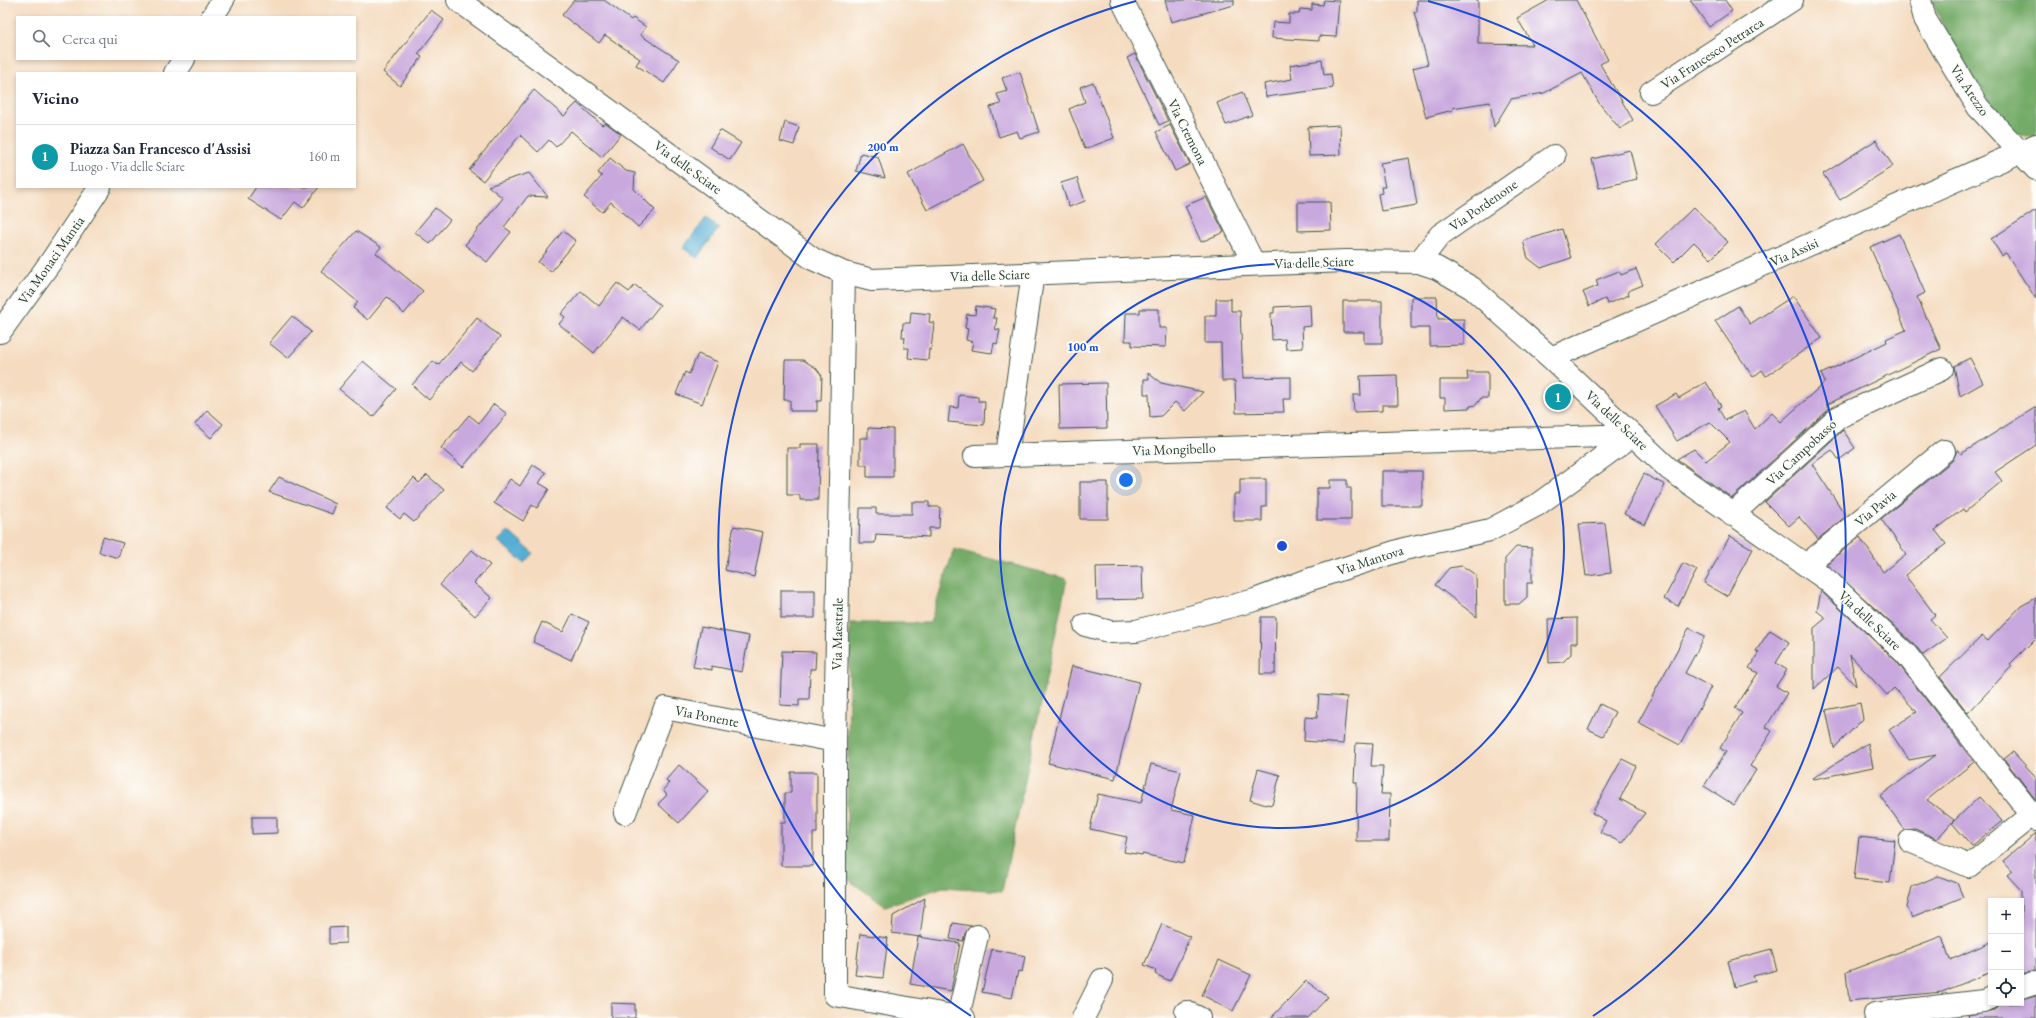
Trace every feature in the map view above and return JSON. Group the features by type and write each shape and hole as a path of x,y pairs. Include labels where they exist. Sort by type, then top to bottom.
{"street":[{"path":"213,16 223,0"},
{"name":"Via delle Sciare","path":"458,0 813,259 844,273 872,280 1346,261 1419,262 1437,268 1472,288 1551,358 1669,469 1732,515 1827,580 1906,654 2034,817"},
{"name":"Via Francesco Petrarca","path":"1652,92 1792,0"},
{"name":"Via Arezzo","path":"1920,0 1925,19 1978,107 2028,149 2036,169"},
{"name":"Via Cremona","path":"1126,3 1254,264"},
{"path":"176,72 183,60"},
{"name":"Via Assisi","path":"1551,358 2028,149"},
{"name":"Via Pordenone","path":"1419,262 1440,235 1554,156"},
{"name":"Via Monaci Mantia","path":"0,332 52,260 99,188"},
{"name":"Via Maestrale","path":"844,273 835,741 835,995 961,1018"},
{"path":"1006,455 1033,273"},
{"name":"Via Campobasso","path":"1732,515 1839,417 1942,368"},
{"name":"Via Mongibello","path":"975,456 1633,435"},
{"name":"Via Mantova","path":"1085,625 1111,632 1136,632 1255,600 1308,580 1404,549 1490,530 1537,505 1633,435"},
{"name":"Via Pavia","path":"1806,565 1944,450"},
{"name":"Via Ponente","path":"625,813 664,708 835,741"},
{"path":"1910,841 1969,866 2034,817"},
{"path":"961,1018 977,936"},
{"path":"1082,1018 1102,980"},
{"path":"2024,986 2036,982"},
{"path":"1875,1014 1983,1001 1988,999"}],"green space":[{"path":"1932,0 2036,0 2036,136 2025,137 2012,128 1999,115 1971,75 1958,53"},
{"path":"954,549 1067,579 1002,891 943,887 885,906 846,878 850,623 930,623"}],"water":[{"path":"706,218 719,228 697,258 683,248"},
{"path":"508,531 533,553 524,563 498,541"}],"building":[{"path":"574,0 604,0 631,20 633,18 646,27 640,35 679,60 664,83 636,65 640,59 605,35 599,43 562,15"},
{"path":"1165,0 1234,0 1234,5 1171,22"},
{"path":"1324,0 1339,1 1336,37 1319,36 1319,41 1272,38 1273,22 1289,23 1289,14 1299,14 1300,9 1312,10 1312,4 1323,5"},
{"path":"1417,0 1478,0 1478,44 1533,45 1517,18 1549,0 1576,0 1608,60 1600,64 1633,120 1620,129 1599,103 1582,73 1544,93 1511,99 1494,127 1490,102 1452,108 1453,110 1426,117 1413,68 1428,64 1414,12 1417,12"},
{"path":"1690,0 1725,0 1732,11 1709,27"},
{"path":"431,10 444,20 418,54 422,57 400,86 383,72"},
{"path":"1135,54 1168,121 1159,125 1127,58"},
{"path":"1322,60 1324,75 1331,74 1333,88 1266,97 1264,84 1292,79 1290,65"},
{"path":"1020,72 1039,132 1020,138 1017,131 999,137 990,107 1001,104 997,94 1007,91 1002,78"},
{"path":"1093,82 1114,138 1085,149 1069,109 1085,102 1080,87"},
{"path":"534,90 564,116 577,103 602,125 606,123 621,134 602,157 571,131 556,147 549,140 538,152 520,135 483,181 469,170"},
{"path":"1242,92 1252,115 1226,125 1217,103"},
{"path":"785,122 799,127 794,145 780,141"},
{"path":"1170,125 1190,164 1175,171 1156,132"},
{"path":"1340,125 1341,155 1309,156 1308,127"},
{"path":"720,130 741,143 730,160 710,147"},
{"path":"1876,140 1893,166 1840,200 1823,174"},
{"path":"963,144 983,181 927,210 908,174"},
{"path":"1630,150 1637,179 1599,188 1592,159"},
{"path":"861,153 878,157 885,178 856,171"},
{"path":"610,158 626,171 635,173 634,189 655,210 638,227 611,202 602,212 584,197 602,176 598,173"},
{"path":"1409,158 1417,205 1381,211 1378,194 1382,193 1381,187 1385,187 1380,163"},
{"path":"529,173 548,197 528,196 504,227 511,232 487,262 465,245 503,198 488,186"},
{"path":"1077,178 1085,201 1069,207 1061,183"},
{"path":"255,188 318,188 303,208 295,202 281,220 248,199"},
{"path":"1206,197 1224,232 1201,242 1185,206"},
{"path":"1298,202 1330,202 1331,230 1298,231"},
{"path":"1694,207 1728,242 1711,259 1694,242 1674,262 1656,244"},
{"path":"435,208 450,220 430,244 415,232"},
{"path":"2036,210 2036,299 2006,253 2002,256 1991,239"},
{"path":"1562,229 1571,258 1541,268 1528,258 1523,241"},
{"path":"356,231 381,247 376,253 423,291 404,314 387,297 368,320 353,308 358,302 321,271"},
{"path":"563,231 576,241 551,272 538,262"},
{"path":"1899,234 1925,293 1917,297 1941,349 1826,405 1829,409 1732,498 1677,459 1694,449 1706,461 1730,442 1710,422 1677,441 1655,406 1676,394 1679,398 1706,382 1721,406 1718,408 1725,420 1744,411 1755,429 1772,413 1781,422 1825,382 1821,374 1887,342 1886,339 1906,330 1870,247"},
{"path":"1636,269 1643,285 1628,291 1629,295 1607,304 1605,299 1589,306 1583,292 1598,286 1596,280 1619,271 1621,275"},
{"path":"617,283 629,292 635,285 660,305 640,330 623,317 594,353 559,324 565,317 561,314 581,291 599,306"},
{"path":"1793,296 1822,338 1766,376 1762,370 1753,377 1715,321 1738,306 1750,324"},
{"path":"1411,297 1437,297 1438,319 1464,319 1464,345 1430,346 1430,328 1411,328"},
{"path":"1216,299 1231,299 1231,311 1240,311 1243,378 1291,377 1291,399 1283,399 1284,412 1236,413 1235,381 1222,381 1221,343 1205,343 1205,316 1216,316"},
{"path":"1343,301 1382,301 1382,343 1364,343 1364,332 1343,332"},
{"path":"1310,305 1311,326 1302,327 1303,348 1286,349 1285,339 1272,340 1271,313 1274,313 1274,307"},
{"path":"976,306 995,309 993,318 997,318 995,329 1000,330 997,344 994,343 992,353 971,350 973,342 966,340 968,329 965,328 967,314 975,315"},
{"path":"1140,309 1159,309 1159,328 1167,328 1166,347 1132,346 1132,341 1125,341 1126,313 1140,313"},
{"path":"911,312 930,314 929,322 934,323 931,350 929,349 928,360 908,358 909,348 904,348 905,337 902,337 903,323 910,323"},
{"path":"292,316 311,332 288,358 269,343"},
{"path":"477,318 500,337 472,371 461,362 429,400 412,385 433,361 438,365"},
{"path":"698,354 718,362 702,404 676,394 685,372 689,374"},
{"path":"1970,358 1983,383 1960,396 1954,366"},
{"path":"785,360 803,360 816,368 822,376 821,401 817,401 817,411 790,411 790,400 784,400"},
{"path":"363,361 396,389 373,417 339,389"},
{"path":"1467,372 1488,372 1488,398 1481,398 1476,405 1470,406 1470,408 1445,409 1445,398 1440,398 1440,380 1468,380"},
{"path":"1148,373 1161,383 1203,392 1185,411 1175,402 1161,416 1150,417 1149,394 1144,394 1144,379 1149,379"},
{"path":"1397,375 1398,405 1382,405 1382,411 1354,412 1353,395 1361,395 1360,376"},
{"path":"1106,383 1107,428 1060,429 1059,384"},
{"path":"959,395 978,397 978,401 985,401 984,425 948,422 950,407 958,408"},
{"path":"494,404 507,414 463,467 441,448 469,415 479,423"},
{"path":"2036,407 2036,445 1995,472 2002,481 1965,512 1963,509 1935,530 1946,544 1905,575 1935,615 1930,619 1947,638 1923,655 1915,645 1826,564 1860,537 1883,572 1906,554 1881,519 1952,461 1958,449 1961,454"},
{"path":"207,410 223,424 211,438 195,424"},
{"path":"868,428 893,429 893,477 867,477 867,465 860,465 860,438 868,438"},
{"path":"1843,430 1855,448 1839,460 1832,450 1812,464 1846,516 1818,539 1799,517 1789,526 1765,502"},
{"path":"800,444 819,444 818,500 800,500 800,495 787,495 787,448 800,448"},
{"path":"533,465 546,473 539,483 549,489 537,508 532,505 523,521 494,503 510,479 520,486"},
{"path":"1382,471 1422,471 1422,506 1382,506"},
{"path":"1644,474 1665,485 1645,525 1624,514"},
{"path":"427,475 444,490 414,522 404,514 400,519 387,508 414,478 419,483"},
{"path":"279,477 336,504 332,514 269,492"},
{"path":"1240,479 1266,479 1266,507 1262,507 1262,521 1234,521 1234,494 1240,494"},
{"path":"1330,480 1347,480 1347,488 1351,488 1351,520 1317,520 1317,488 1330,488"},
{"path":"1080,482 1108,482 1108,519 1080,519"},
{"path":"912,502 929,502 929,507 940,507 939,528 929,528 929,537 876,534 875,543 859,543 860,508 876,508 876,514 912,514"},
{"path":"1605,523 1611,573 1586,576 1579,524"},
{"path":"734,526 763,532 754,577 725,570"},
{"path":"1730,536 1753,549 1727,596 1704,583"},
{"path":"103,537 123,543 118,558 99,552"},
{"path":"1516,547 1532,548 1532,583 1527,583 1527,597 1519,604 1505,604 1505,559"},
{"path":"472,550 490,565 474,583 492,598 475,616 440,585"},
{"path":"1683,563 1697,570 1678,606 1664,599"},
{"path":"1142,566 1143,599 1097,600 1096,567"},
{"path":"1462,566 1476,575 1477,617 1435,585 1449,568"},
{"path":"781,590 815,590 815,618 781,618"},
{"path":"1821,591 1897,662 1974,762 1927,800 1954,820 1937,839 1915,829 1905,830 1880,796 1936,755 1909,760 1889,730 1917,712 1894,688 1887,695 1850,655 1856,686 1838,667 1814,689 1814,628 1826,618 1817,611"},
{"path":"2036,598 2036,638 2010,664 2012,666 1968,713 1940,677 1982,636 1988,641 2021,606"},
{"path":"572,614 589,622 571,660 533,642 542,622 563,632"},
{"path":"1261,617 1276,617 1275,674 1260,674"},
{"path":"1577,618 1577,643 1571,643 1571,654 1563,662 1549,663 1548,619"},
{"path":"701,627 749,636 742,672 712,666 712,670 693,667"},
{"path":"1689,628 1705,636 1685,673 1711,687 1680,745 1638,723"},
{"path":"1770,630 1789,642 1776,663 1787,670 1776,686 1787,693 1766,727 1772,731 1750,766 1756,770 1734,805 1704,786 1726,752 1720,748 1742,713 1735,708 1758,673 1749,668 1759,652 1756,651"},
{"path":"782,651 816,652 815,669 810,669 809,699 799,699 799,706 780,705"},
{"path":"1072,666 1139,682 1115,779 1048,763"},
{"path":"1319,695 1347,697 1343,744 1304,741 1305,717 1317,718"},
{"path":"1860,703 1863,719 1834,748 1826,710"},
{"path":"1600,704 1615,712 1603,736 1588,729"},
{"path":"1356,743 1373,744 1371,766 1383,766 1381,794 1390,794 1389,841 1356,841 1357,782 1354,782"},
{"path":"1868,743 1873,767 1813,778"},
{"path":"2013,752 2036,777 2036,800 2004,759"},
{"path":"1622,759 1636,766 1620,799 1645,813 1622,843 1600,832 1606,821 1592,813"},
{"path":"1151,764 1181,771 1171,810 1195,815 1184,863 1142,854 1124,852 1127,837 1090,829 1098,794 1141,803"},
{"path":"679,765 708,791 679,823 658,804 667,795 663,790 669,783 666,780"},
{"path":"1258,769 1280,775 1272,805 1266,805 1250,800"},
{"path":"791,772 817,772 817,833 813,833 813,866 781,866 781,822 785,822 785,793 791,793"},
{"path":"1979,797 2002,821 1972,846 1952,823"},
{"path":"252,817 277,817 277,833 252,834"},
{"path":"2036,833 2036,970 2024,973 2024,898 2021,898 2021,890 2007,875 2012,871 2003,861"},
{"path":"1859,837 1895,841 1890,883 1854,879"},
{"path":"1938,876 1957,883 1963,897 1912,918 1907,907 1912,887"},
{"path":"925,898 920,937 892,933 893,916"},
{"path":"953,923 971,926 965,933 963,941 950,939"},
{"path":"1162,924 1190,937 1170,981 1155,974 1156,970 1144,965"},
{"path":"346,927 346,943 329,944 329,928"},
{"path":"860,934 888,938 883,978 855,975"},
{"path":"1942,936 1950,960 1988,943 1988,973 1942,992 1849,1001 1846,972"},
{"path":"918,937 960,943 951,991 910,984"},
{"path":"992,949 1025,956 1022,972 1018,971 1012,998 982,992"},
{"path":"1771,949 1777,970 1753,976 1755,981 1735,987 1728,961"},
{"path":"1219,960 1251,975 1233,1011 1202,995"},
{"path":"1306,981 1328,997 1308,1018 1271,1018"},
{"path":"2036,995 2036,1018 1969,1018 1968,1015 1995,1010 2000,1006 2024,1006 2024,998"},
{"path":"611,1003 635,1004 635,1018 611,1018"}],"place":[{"name":"Piazza San Francesco d'Assisi","path":"1558,397"}]}
